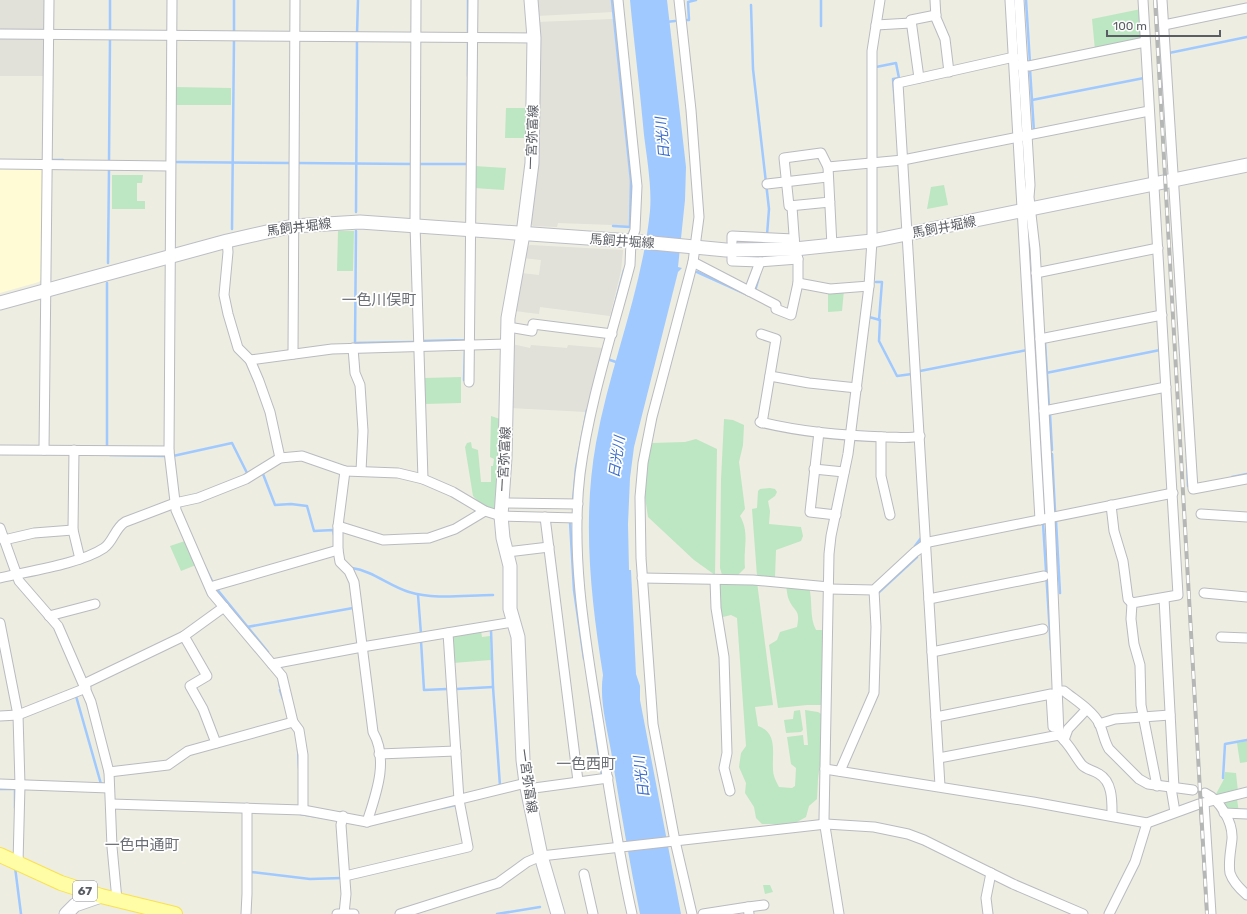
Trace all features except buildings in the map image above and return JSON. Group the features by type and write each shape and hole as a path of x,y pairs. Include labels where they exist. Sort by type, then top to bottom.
{"main road":[{"name":"一宮弥富線","path":"531,0 534,38 532,164 523,234 508,327 505,458 501,510 503,538 510,566 510,609 518,638 523,760 526,786 541,856 558,914"},
{"name":"馬飼井堀線","path":"0,303 227,241 293,226 360,222 633,241 726,250 796,249 872,241 1247,166"},
{"name":"67","path":"0,855 61,883 101,896 175,914"},
{"path":"66,914 76,905 101,896"}],"street":[{"path":"44,450 48,0"},
{"path":"172,0 169,257 169,451 176,510 210,587 224,607 282,676 293,722 299,730 303,755 303,810"},
{"path":"293,354 295,0"},
{"path":"416,0 415,225 423,479"},
{"path":"469,382 473,0"},
{"path":"618,0 637,186 635,230 630,265 589,421 580,475 577,518 582,616 632,914"},
{"path":"679,0 692,110 699,217 693,247 693,262 652,417 644,462 640,497 642,578 653,724 673,841 692,914"},
{"path":"839,914 826,824 824,820 829,554 851,435 869,286 872,241 872,51 880,0"},
{"path":"936,0 936,15 945,39 949,72"},
{"path":"1010,0 1023,136 1040,520"},
{"path":"1017,63 1019,0"},
{"path":"1132,602 1178,595 1143,0"},
{"path":"1162,0 1193,490 1247,479"},
{"path":"1164,25 1247,8"},
{"path":"876,26 911,23 911,20 936,15"},
{"path":"911,23 919,78"},
{"path":"0,34 534,38"},
{"path":"940,786 898,83 949,72 1017,63 1029,66 1145,42"},
{"path":"828,167 903,160 1150,111"},
{"path":"693,262 791,315 798,283 792,207 789,206 784,158 821,153 828,167 832,246"},
{"path":"0,164 170,166"},
{"path":"767,184 828,177"},
{"path":"792,207 830,202"},
{"path":"1027,210 1036,273 1050,518 1059,737"},
{"path":"732,242 732,236 796,249"},
{"path":"227,241 228,252 224,295 228,314 238,348 250,360 270,412 280,458"},
{"path":"1036,273 1158,248"},
{"path":"732,257 732,261 760,262 796,249"},
{"path":"749,292 760,262"},
{"path":"798,283 830,289 869,286"},
{"path":"1040,340 1162,315"},
{"path":"508,327 532,331 533,324 612,334"},
{"path":"761,334 776,339 761,423 819,432 851,435 913,438 920,436"},
{"path":"250,360 332,349 507,344"},
{"path":"353,348 355,373 360,385 363,431 361,471"},
{"path":"770,376 809,384 857,388"},
{"path":"1044,411 1166,387"},
{"path":"819,432 810,512 836,515"},
{"path":"881,437 881,476 890,515"},
{"path":"0,450 169,451"},
{"path":"74,450 73,530 80,559"},
{"path":"0,578 80,559 105,547 120,526 125,522 175,503 198,498 246,479 280,458 302,456 345,472 361,471 398,473 423,479 453,492 485,512"},
{"path":"814,469 844,472"},
{"path":"345,472 338,526 338,550 340,562 349,571 354,582 373,732 378,741 379,754 379,787 367,822"},
{"path":"642,578 759,580 829,588 874,590 925,544 1173,493"},
{"path":"338,526 383,540 429,538 455,529 485,512 578,504"},
{"path":"1111,505 1114,531 1123,561 1128,599 1132,602 1131,619 1134,644 1140,665 1141,705 1157,786"},
{"path":"501,510 545,517 577,518"},
{"path":"1201,514 1247,517"},
{"path":"545,517 578,781"},
{"path":"0,528 19,581 58,626 92,702 108,772 111,804 112,847 117,900"},
{"path":"4,540 34,533 73,530"},
{"path":"507,552 549,547"},
{"path":"210,587 338,550"},
{"path":"928,599 1044,576"},
{"path":"715,580 716,608 724,657 727,753 724,768 730,791"},
{"path":"840,771 874,693 876,627 874,590"},
{"path":"1204,593 1247,597"},
{"path":"1164,598 1172,788 1175,812"},
{"path":"49,616 94,604"},
{"path":"0,716 18,715 85,686 184,636 224,607"},
{"path":"272,664 362,647 513,622"},
{"path":"0,623 18,715 20,785 18,863"},
{"path":"932,652 1043,629"},
{"path":"345,876 468,847 459,800 448,633"},
{"path":"184,636 207,676 190,686 203,709 216,743"},
{"path":"1221,637 1247,638"},
{"path":"1057,690 1064,690 1086,710 1099,724 1109,749 1140,779 1148,784 1157,786 1193,790"},
{"path":"936,717 1051,694 1059,737 1083,766 1097,772 1107,781 1112,802 1112,816"},
{"path":"939,758 1059,737 1086,710"},
{"path":"1099,724 1115,719 1170,715"},
{"path":"108,772 168,765 188,751 293,722"},
{"path":"379,754 456,751"},
{"path":"825,769 940,786 1147,823 1204,803 1247,792"},
{"path":"111,804 303,810 343,816 367,822 526,786 608,778"},
{"path":"0,784 109,788"},
{"path":"1205,792 1215,800 1224,813 1232,837 1230,872 1233,880 1247,895"},
{"path":"1204,803 1211,914"},
{"path":"246,914 248,894 247,808"},
{"path":"1224,813 1247,814"},
{"path":"343,816 341,825 345,876 345,914"},
{"path":"1109,914 1135,862 1147,823"},
{"path":"400,914 498,883 527,862 541,856 826,824 874,827 908,834 1058,904 1083,914"},
{"path":"988,914 986,898 991,873"},
{"path":"584,874 594,914"},
{"path":"703,914 749,911 764,905"}],"shaded area":[{"path":"0,0 45,0 45,29 42,32 0,31"},
{"path":"535,0 612,0 613,12 536,16"},
{"path":"613,19 630,181 630,227 558,223 557,227 533,226 529,221 537,22"},
{"path":"0,38 42,38 46,41 46,76 0,76"},
{"path":"0,167 40,168 43,171 43,278 39,282 0,293"},
{"path":"530,245 623,250 621,271 610,316 540,307 539,314 515,311 521,273 539,275 541,260 523,258 525,249"},
{"path":"512,344 530,348 531,345 567,348 568,345 603,348 586,412 511,408"}],"green space":[{"path":"1141,9 1142,37 1140,41 1095,50 1092,19"},
{"path":"174,87 231,88 231,105 174,105"},
{"path":"506,108 527,108 527,138 505,138"},
{"path":"474,166 506,168 504,190 474,188"},
{"path":"112,175 143,175 142,183 137,183 137,201 145,201 145,209 112,209"},
{"path":"944,185 948,205 927,209 931,187"},
{"path":"338,231 354,231 353,271 337,271"},
{"path":"828,290 844,290 842,311 828,312"},
{"path":"461,377 461,403 424,404 424,378"},
{"path":"491,416 500,419 496,510 485,508 473,496 465,447 467,443 471,442 472,448 478,450 481,482 491,482 491,466 493,466 494,459 490,457"},
{"path":"724,419 733,420 744,425 743,445 739,462 745,509 740,516 745,528 745,568 737,576 722,575 720,568 721,480"},
{"path":"696,439 717,449 715,575 694,560 648,517 645,497 645,463 649,445 652,443 685,442"},
{"path":"760,489 775,489 777,492 775,496 768,501 770,511 769,524 801,527 803,536 801,541 776,550 775,577 757,576 752,509 757,508 758,491"},
{"path":"185,541 196,565 181,571 170,546"},
{"path":"717,581 757,582 773,705 755,707 758,726 769,733 773,744 773,772 779,787 792,788 795,786 796,768 791,764 787,737 803,735 804,745 808,745 805,710 818,712 823,715 817,799 809,806 806,817 788,827 762,824 756,818 754,807 745,793 746,783 739,767 741,753 746,746 737,618 731,615 719,618"},
{"path":"786,586 809,587 814,625 816,630 824,630 824,705 778,708 769,645 777,640 780,632 797,627 798,621 798,614 788,598"},
{"path":"481,631 482,637 490,636 491,660 453,663 452,639 454,635"},
{"path":"800,710 803,730 801,732 786,733 784,720 793,719 794,711"},
{"path":"1247,741 1247,762 1240,763 1237,743"},
{"path":"1225,772 1236,773 1238,792 1217,797 1216,794 1224,779"},
{"path":"1237,799 1239,813 1225,810 1221,803"},
{"path":"763,885 770,885 773,892 765,894"}],"water":[{"name":"日光川","path":"630,0 667,0 686,167 685,200 678,267 682,268 678,272 634,447 630,478 628,524 629,570 631,570 636,674 640,686 640,700 681,914 640,914 604,713 602,694 603,675 595,618 590,560 590,501 596,443 609,385 640,270 650,211 649,173"}],"waterway":[{"path":"110,0 110,31"},
{"path":"234,0 234,33"},
{"path":"357,34 358,0"},
{"path":"468,0 468,34"},
{"path":"612,0 631,181 630,227 613,226"},
{"path":"687,20 689,20 688,2 696,0"},
{"path":"821,0 821,26"},
{"path":"1026,0 1030,63"},
{"path":"751,5 753,69 769,209 767,235"},
{"path":"666,22 675,21"},
{"path":"1169,53 1247,37"},
{"path":"109,162 110,38"},
{"path":"232,229 234,39"},
{"path":"356,212 357,40"},
{"path":"468,41 468,76"},
{"path":"876,67 896,63 899,78 893,79 895,104"},
{"path":"1030,69 1034,132"},
{"path":"1032,100 1144,78"},
{"path":"51,160 63,160"},
{"path":"174,162 291,163"},
{"path":"297,163 412,164"},
{"path":"418,164 467,164"},
{"path":"108,263 109,169"},
{"path":"356,231 355,343 415,342"},
{"path":"612,316 624,270"},
{"path":"697,272 748,295"},
{"path":"755,291 759,277"},
{"path":"876,282 882,282 879,320"},
{"path":"107,283 107,448"},
{"path":"869,317 880,320 879,341 897,376 912,375"},
{"path":"422,341 465,340 466,338"},
{"path":"1045,342 1049,407"},
{"path":"464,380 465,349"},
{"path":"920,371 1027,350"},
{"path":"1046,373 1160,350"},
{"path":"610,360 619,363"},
{"path":"573,501 576,468 587,410"},
{"path":"1050,414 1052,450"},
{"path":"173,458 173,456 232,443 247,473"},
{"path":"1052,454 1055,511"},
{"path":"110,455 165,456"},
{"path":"1187,460 1188,486"},
{"path":"263,474 275,505 291,504 307,506 314,531 333,530 334,535"},
{"path":"1232,477 1247,474"},
{"path":"1056,521 1060,593"},
{"path":"570,522 574,590 584,659"},
{"path":"1043,523 1051,650"},
{"path":"915,546 921,538"},
{"path":"878,593 917,557"},
{"path":"352,568 367,572 409,592 429,596 493,595"},
{"path":"206,569 213,583"},
{"path":"216,588 268,652"},
{"path":"418,595 421,634"},
{"path":"247,627 353,608"},
{"path":"491,630 493,687 500,786 498,786"},
{"path":"421,641 424,690 447,689"},
{"path":"279,681 280,687"},
{"path":"456,689 493,687"},
{"path":"280,690 283,699"},
{"path":"76,696 101,784 103,784"},
{"path":"591,701 602,776"},
{"path":"1223,778 1225,744 1247,740"},
{"path":"298,749 299,768"},
{"path":"0,789 15,789 15,808"},
{"path":"442,808 456,805"},
{"path":"300,814 319,817"},
{"path":"15,867 21,914"},
{"path":"251,872 310,879 342,878"},
{"path":"497,914 540,907"}],"railway":[{"path":"1155,0 1207,914"}],"district":[{"name":"一色川俣町","path":"379,300"},
{"name":"一色西町","path":"586,764"},
{"name":"一色中通町","path":"142,845"}]}
